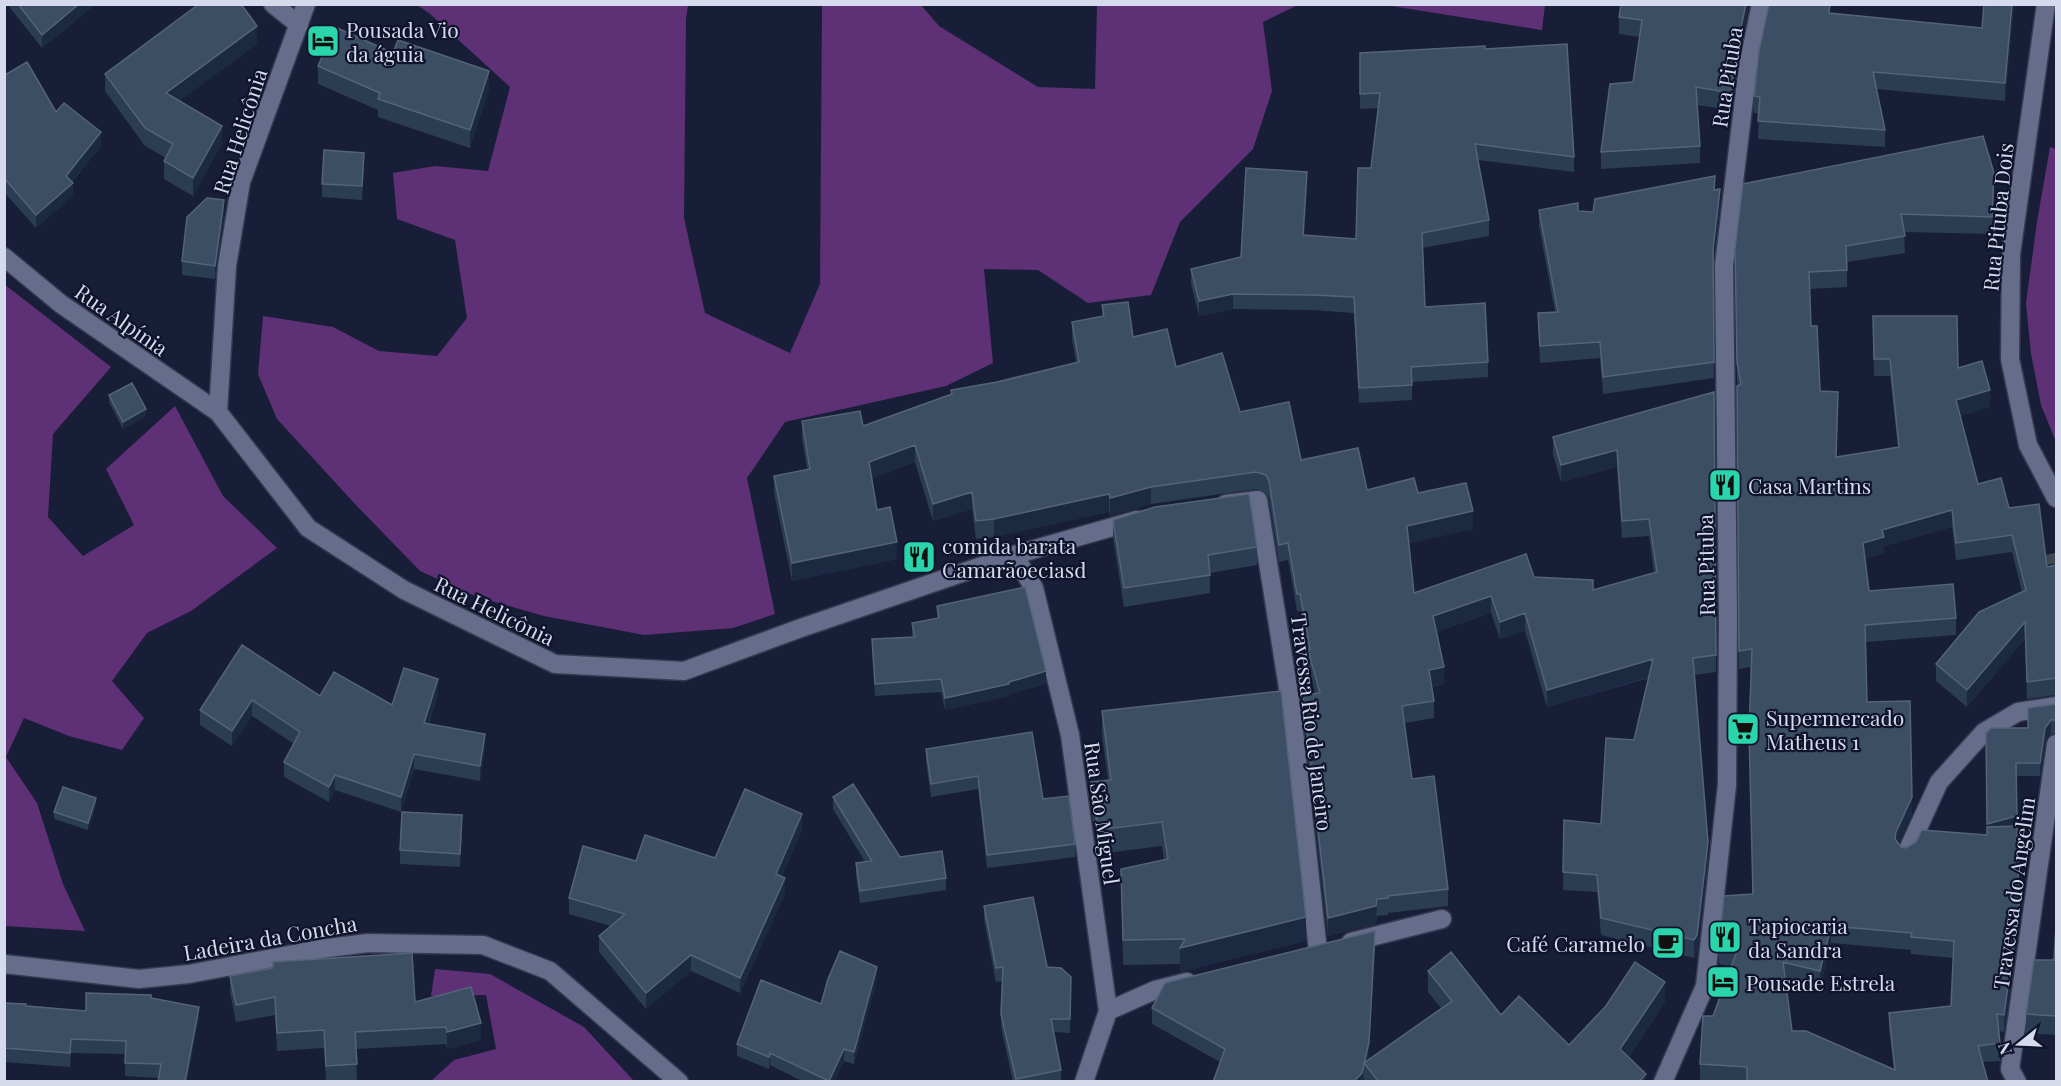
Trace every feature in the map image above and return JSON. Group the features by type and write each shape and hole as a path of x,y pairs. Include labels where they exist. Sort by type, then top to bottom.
{"street":[{"path":"273,4 298,24"},
{"name":"Rua Helicônia","path":"306,4 241,182 227,266 218,412 308,528 404,590 555,664 684,671 798,629 1014,555 1153,515"},
{"name":"Rua Pituba","path":"1663,1082 1705,986 1727,785 1728,603 1724,265 1748,66 1761,4"},
{"name":"Rua Pituba Dois","path":"2046,4 2011,254 2010,359 2028,445 2056,498"},
{"name":"Rua Alpínia","path":"4,257 61,304 218,412"},
{"name":"Travessa Rio de Janeiro","path":"1212,506 1258,500 1292,713 1312,952 1442,919"},
{"name":"Rua São Miguel","path":"1014,555 1034,588 1070,735 1108,1011 1084,1082"},
{"path":"1906,855 1939,783 1984,732 2018,712 2056,706"},
{"name":"Travessa do Angelim","path":"2017,1082 2010,1069 2056,744"},
{"name":"Ladeira da Concha","path":"4,964 139,979 189,974 368,942 483,945 550,970 679,1082"},
{"path":"1108,1011 1155,990 1201,979"}],"shaded area":[{"path":"417,5 688,5 684,218 705,313 790,353 820,284 822,5 921,5 939,26 1038,87 1095,89 1097,5 1298,5 1263,22 1272,91 1253,149 1180,222 1151,295 1088,303 1038,270 984,269 993,363 946,386 785,422 747,478 775,614 733,628 644,635 544,616 477,597 420,571 277,419 258,374 263,316 333,327 379,351 437,356 467,318 455,240 397,219 393,173 435,166 488,171 510,87 429,13"},
{"path":"1385,5 1545,5 1542,30"},
{"path":"2050,147 2056,149 2056,442 2041,405 2031,354 2026,303"},
{"path":"4,284 111,367 53,434 48,517 83,556 134,525 106,469 175,406 223,496 277,548 191,611 147,633 112,681 144,718 122,750 69,736 24,718 6,757 37,803 63,884 85,931 5,926"},
{"path":"435,969 490,974 584,1027 634,1081 431,1081 454,1060 496,1049 486,995 431,996"}],"building":[{"path":"18,4 79,4 42,35"},
{"path":"199,4 241,4 257,26 166,93 222,126 193,178 164,161 173,144 145,128 105,74"},
{"path":"1621,4 1746,4 1737,46 1731,93 1696,87 1700,146 1601,152 1610,84 1633,82 1642,20 1619,17"},
{"path":"1769,4 1830,4 1829,13 1982,28 1984,4 2012,4 2005,83 1873,72 1885,130 1758,121 1760,97 1754,96 1759,51"},
{"path":"335,27 393,53 398,40 489,71 470,130 378,99 380,93 318,66"},
{"path":"1567,44 1574,157 1475,144 1489,220 1422,233 1425,307 1485,303 1488,362 1411,367 1412,385 1359,388 1354,297 1233,294 1199,301 1191,269 1241,257 1246,168 1307,172 1303,235 1356,239 1358,168 1371,168 1380,93 1360,94 1360,53"},
{"path":"27,62 56,112 64,103 101,132 66,176 73,183 36,215 4,178 4,74"},
{"path":"1983,136 1994,173 1992,217 1901,214 1905,236 1846,246 1847,270 1809,272 1811,326 1817,326 1820,391 1838,392 1836,457 1899,447 1890,359 1874,359 1873,316 1957,316 1958,368 1982,361 1990,390 1956,400 1978,484 2001,478 2009,508 2039,504 2047,567 2056,565 2056,678 2027,682 2025,622 1967,690 1936,664 1979,612 2026,590 2012,535 1956,543 1952,510 1882,530 1884,537 1863,543 1869,591 1953,584 1956,618 1865,625 1867,702 1910,701 1912,797 1895,839 1901,847 1906,848 1916,842 1922,830 1987,835 1987,827 2017,826 2019,905 2004,1015 1997,1014 2000,1043 1978,1046 1988,1082 1747,1082 1747,1067 1700,1064 1703,1016 1713,1016 1737,951 1719,947 1724,896 1753,894 1749,731 1752,649 1739,651 1737,386 1741,384 1737,363 1735,249 1743,184","holes":["1831,926 1912,933 1911,937 1954,941 1951,1006 1889,1013 1895,1070 1806,1031 1792,1031 1783,962 1820,971"]},
{"path":"324,150 364,153 362,186 322,184"},
{"path":"1715,176 1714,190 1720,189 1713,249 1714,362 1603,377 1600,342 1540,346 1538,313 1558,312 1539,210 1578,203 1578,211 1593,212 1595,199"},
{"path":"207,198 224,200 215,266 182,261 187,217"},
{"path":"1128,302 1133,337 1167,329 1176,367 1222,353 1240,412 1289,402 1301,460 1358,448 1367,490 1414,478 1418,493 1466,483 1473,511 1407,526 1414,593 1526,554 1534,577 1593,580 1593,590 1657,572 1649,519 1622,521 1617,450 1561,465 1553,437 1714,392 1716,655 1693,658 1708,842 1697,935 1694,940 1601,918 1597,875 1563,872 1564,820 1601,824 1606,738 1634,740 1653,659 1547,690 1525,613 1500,622 1491,596 1433,616 1444,667 1429,670 1434,701 1402,706 1412,779 1434,776 1448,889 1388,896 1388,898 1377,899 1376,906 1328,918 1303,695 1320,693 1308,650 1310,649 1300,594 1297,594 1288,543 1279,545 1269,481 1266,475 1256,472 1151,487 1110,498 1109,494 976,521 972,492 933,504 915,445 869,462 877,510 890,507 897,542 792,563 774,476 810,469 802,421 860,411 863,426 952,394 951,390 997,382 1079,362 1072,322 1104,316 1102,305"},
{"path":"132,383 146,409 123,422 109,395"},
{"path":"1249,494 1257,547 1208,555 1210,575 1124,588 1113,520 1155,507"},
{"path":"1025,587 1046,671 1009,682 1009,684 945,698 941,679 875,684 872,639 915,637 912,623 939,618 937,606"},
{"path":"242,645 320,696 334,672 392,705 404,668 438,679 424,723 485,734 480,766 414,754 401,797 335,775 329,787 284,762 300,732 252,700 232,731 200,710"},
{"path":"1281,691 1306,917 1180,948 1185,939 1123,940 1121,869 1168,859 1162,822 1098,830 1091,782 1111,780 1102,711"},
{"path":"2056,704 2056,720 2051,720 2045,728 2040,763 2016,763 2017,816 1987,824 1986,733 1991,728 2028,728 2028,708"},
{"path":"1032,732 1043,799 1069,796 1075,844 987,855 978,776 931,784 926,749"},
{"path":"853,784 900,857 942,851 946,878 860,891 856,863 872,861 833,797"},
{"path":"63,787 96,798 88,823 54,812"},
{"path":"745,789 802,814 776,874 785,878 740,978 691,955 646,993 599,936 625,914 569,898 583,846 636,861 645,835 715,858"},
{"path":"402,812 462,815 460,854 400,850"},
{"path":"1033,897 1047,967 1061,968 1071,977 1070,1019 1051,1019 1061,1070 1016,1079 1001,1014 1003,967 996,968 984,906"},
{"path":"2056,926 2056,1016 2026,1014 2034,960 2054,960"},
{"path":"1375,931 1369,1042 1362,1073 1353,1082 1213,1082 1225,1049 1152,1008 1165,983"},
{"path":"840,951 877,967 854,1052 844,1049 829,1081 770,1053 769,1057 737,1044 761,980 821,1004 828,979"},
{"path":"1451,952 1501,1015 1519,996 1569,1045 1606,1006 1635,962 1665,982 1620,1049 1646,1074 1639,1082 1379,1082 1364,1063 1452,1001 1428,971"},
{"path":"412,953 415,1002 471,987 481,1023 447,1032 446,1027 355,1032 357,1064 326,1066 324,1030 277,1033 275,997 236,1005 230,976 273,968 273,962"},
{"path":"86,993 151,995 151,998 199,1007 185,1082 158,1082 161,1064 125,1063 126,1041 71,1039 70,1053 4,1048 4,1003 86,1011"}],"waterway":[{"path":"2041,561 2056,558"}],"place":[{"name":"Pousada Vio da águia","path":"323,41"},
{"name":"Casa Martins","path":"1725,485"},
{"name":"comida barata Camarãoeciasd","path":"919,557"},
{"name":"Supermercado Matheus 1","path":"1743,729"},
{"name":"Tapiocaria da Sandra","path":"1725,937"},
{"name":"Café Caramelo","path":"1668,943"},
{"name":"Pousade Estrela","path":"1723,982"}]}
